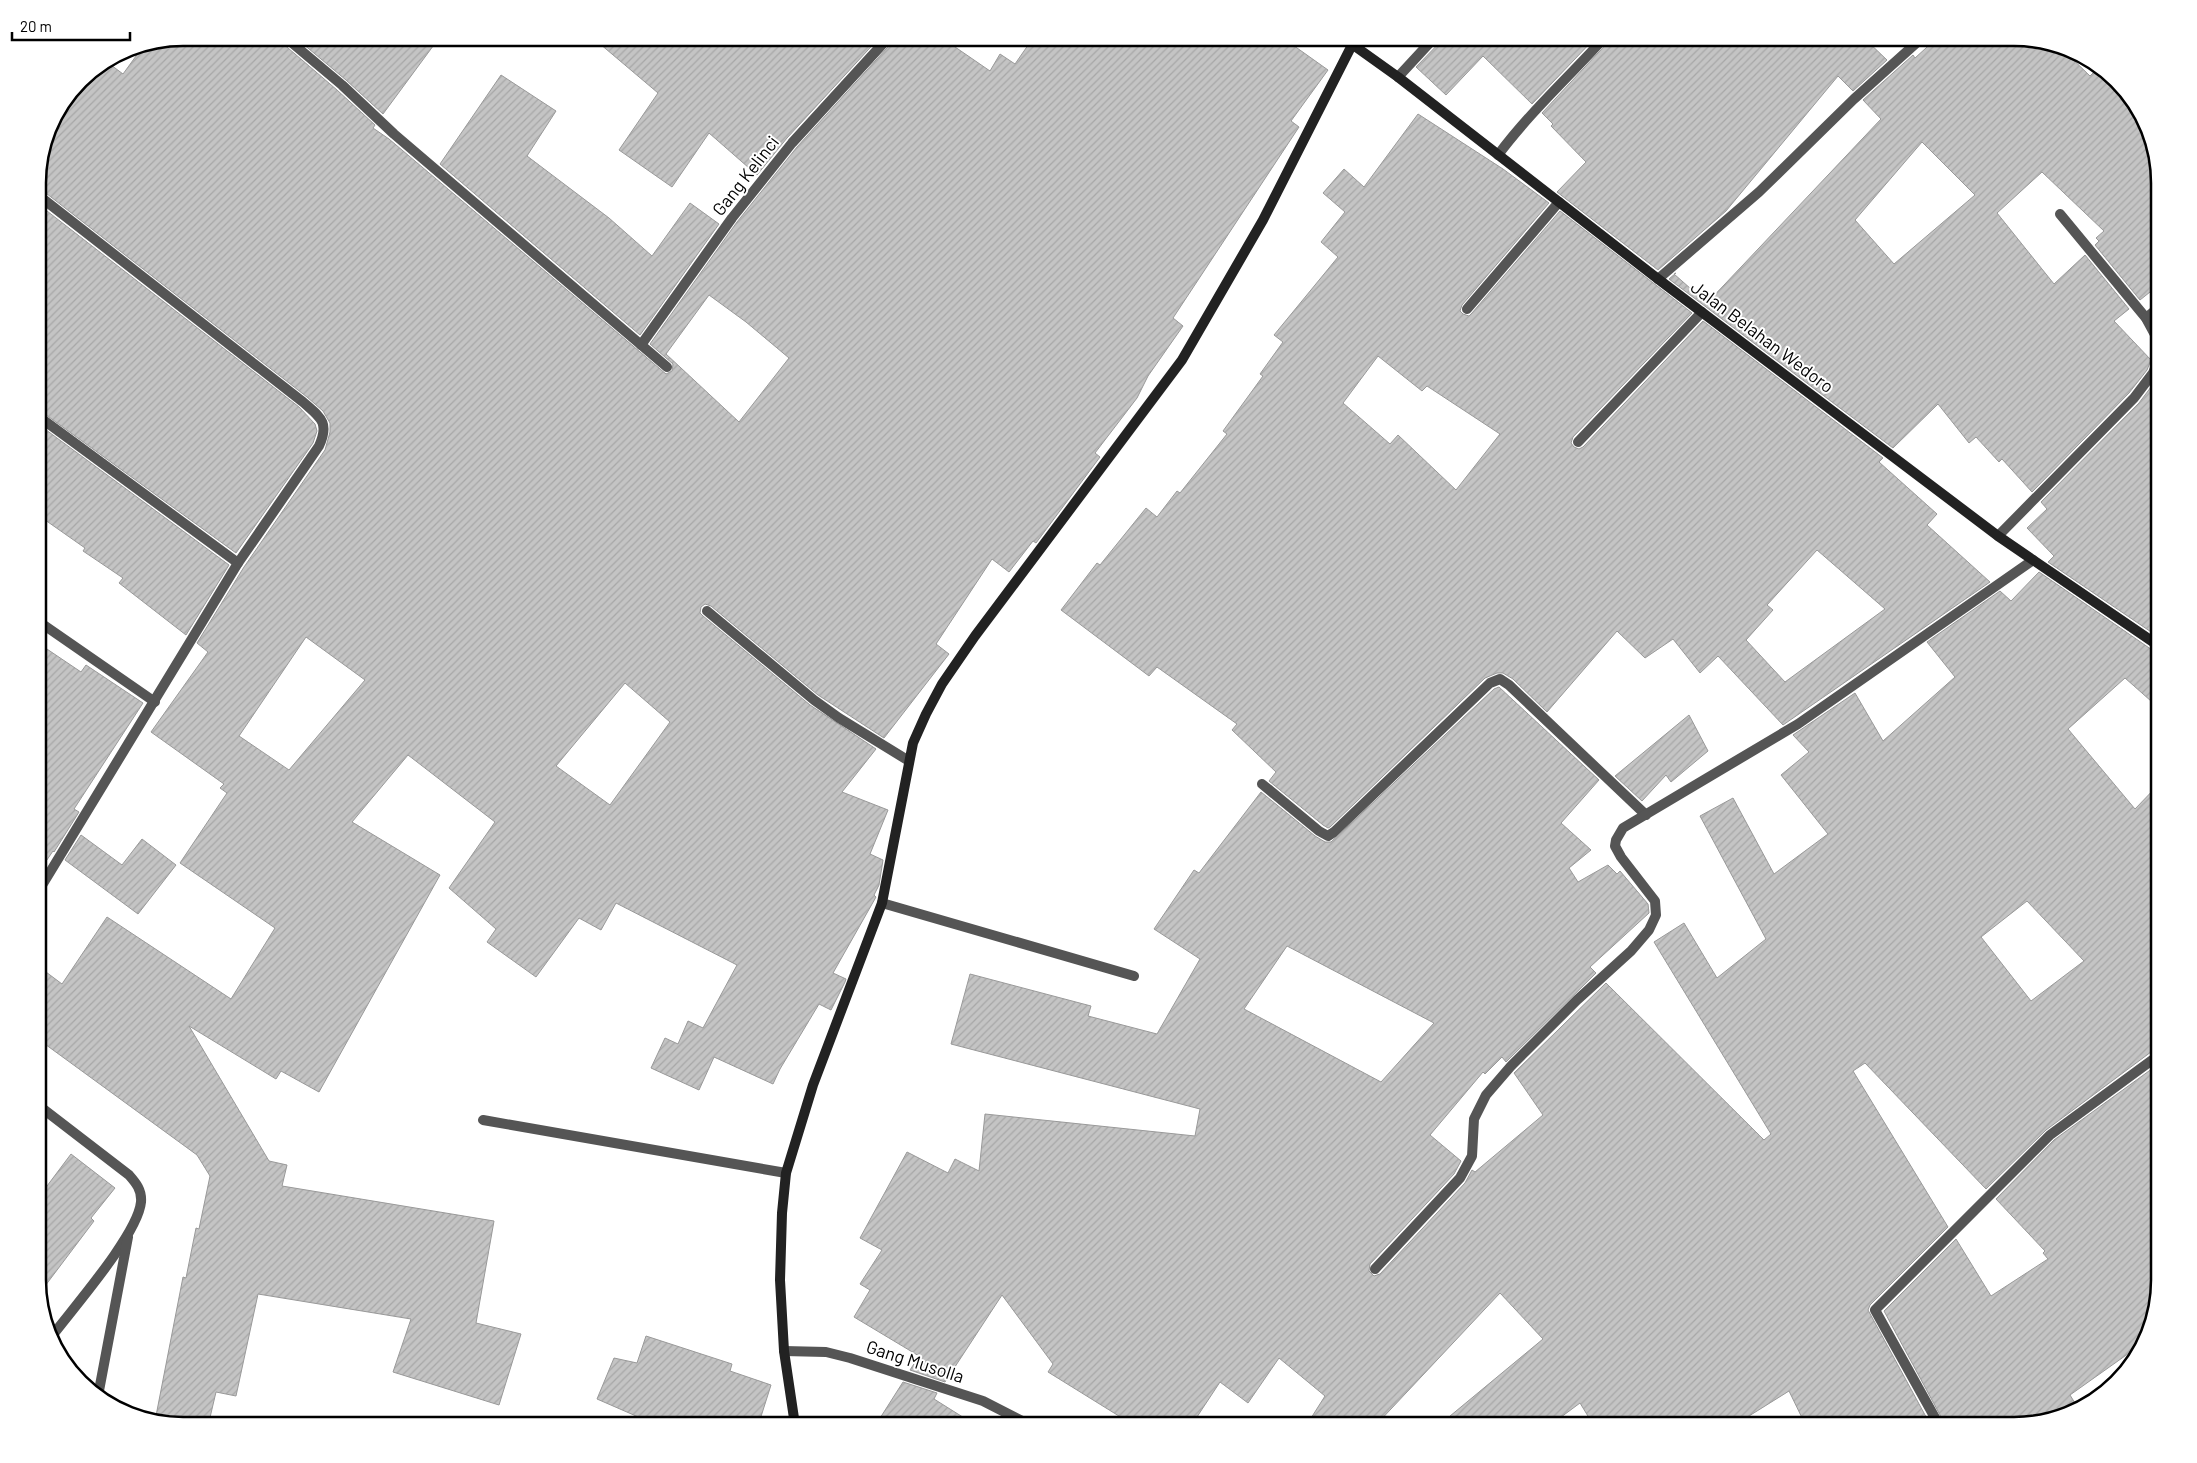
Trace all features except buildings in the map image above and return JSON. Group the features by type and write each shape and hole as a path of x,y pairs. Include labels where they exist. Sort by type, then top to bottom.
{"street":[{"path":"794,1417 784,1352 780,1280 782,1213 786,1172 813,1085 882,902 913,743 926,714 975,636 1182,360 1268,212 1351,46"},
{"name":"Jalan Belahan Wedoro","path":"1354,46 1398,76 1658,279 1998,536 2151,640"},
{"path":"1398,76 1427,46"},
{"path":"1498,155 1521,124 1551,92 1567,80 1598,46"},
{"path":"1658,279 1759,192 1854,99 1914,46"},
{"path":"296,47 342,85 394,134 667,366"},
{"name":"Gang Kelinci","path":"641,345 732,218 792,143 881,47"},
{"path":"47,202 303,402 323,421 325,432 319,446 238,563 47,877"},
{"path":"1467,309 1559,202"},
{"path":"2060,214 2146,318 2151,327"},
{"path":"1578,442 1702,312"},
{"path":"2146,318 2151,314"},
{"path":"1998,536 2134,398 2151,376"},
{"path":"47,423 238,563"},
{"path":"1375,1269 1460,1178 1472,1156 1474,1119 1486,1095 1511,1066 1577,1000 1631,951 1649,930 1656,916 1655,901 1621,857 1615,846 1622,828 1798,724 2033,560"},
{"path":"707,611 814,700 909,762"},
{"path":"47,626 155,702"},
{"path":"1262,784 1319,831 1328,836 1490,684 1500,679 1509,685 1646,815"},
{"path":"882,902 1134,976"},
{"path":"1934,1417 1875,1310 2050,1135 2151,1062"},
{"path":"47,1112 129,1175 139,1188 141,1202 129,1234 100,1388"},
{"path":"483,1120 786,1172"},
{"path":"56,1330 129,1234"},
{"name":"Gang Musolla","path":"784,1352 804,1350 826,1352 983,1401 1013,1417"}]}
